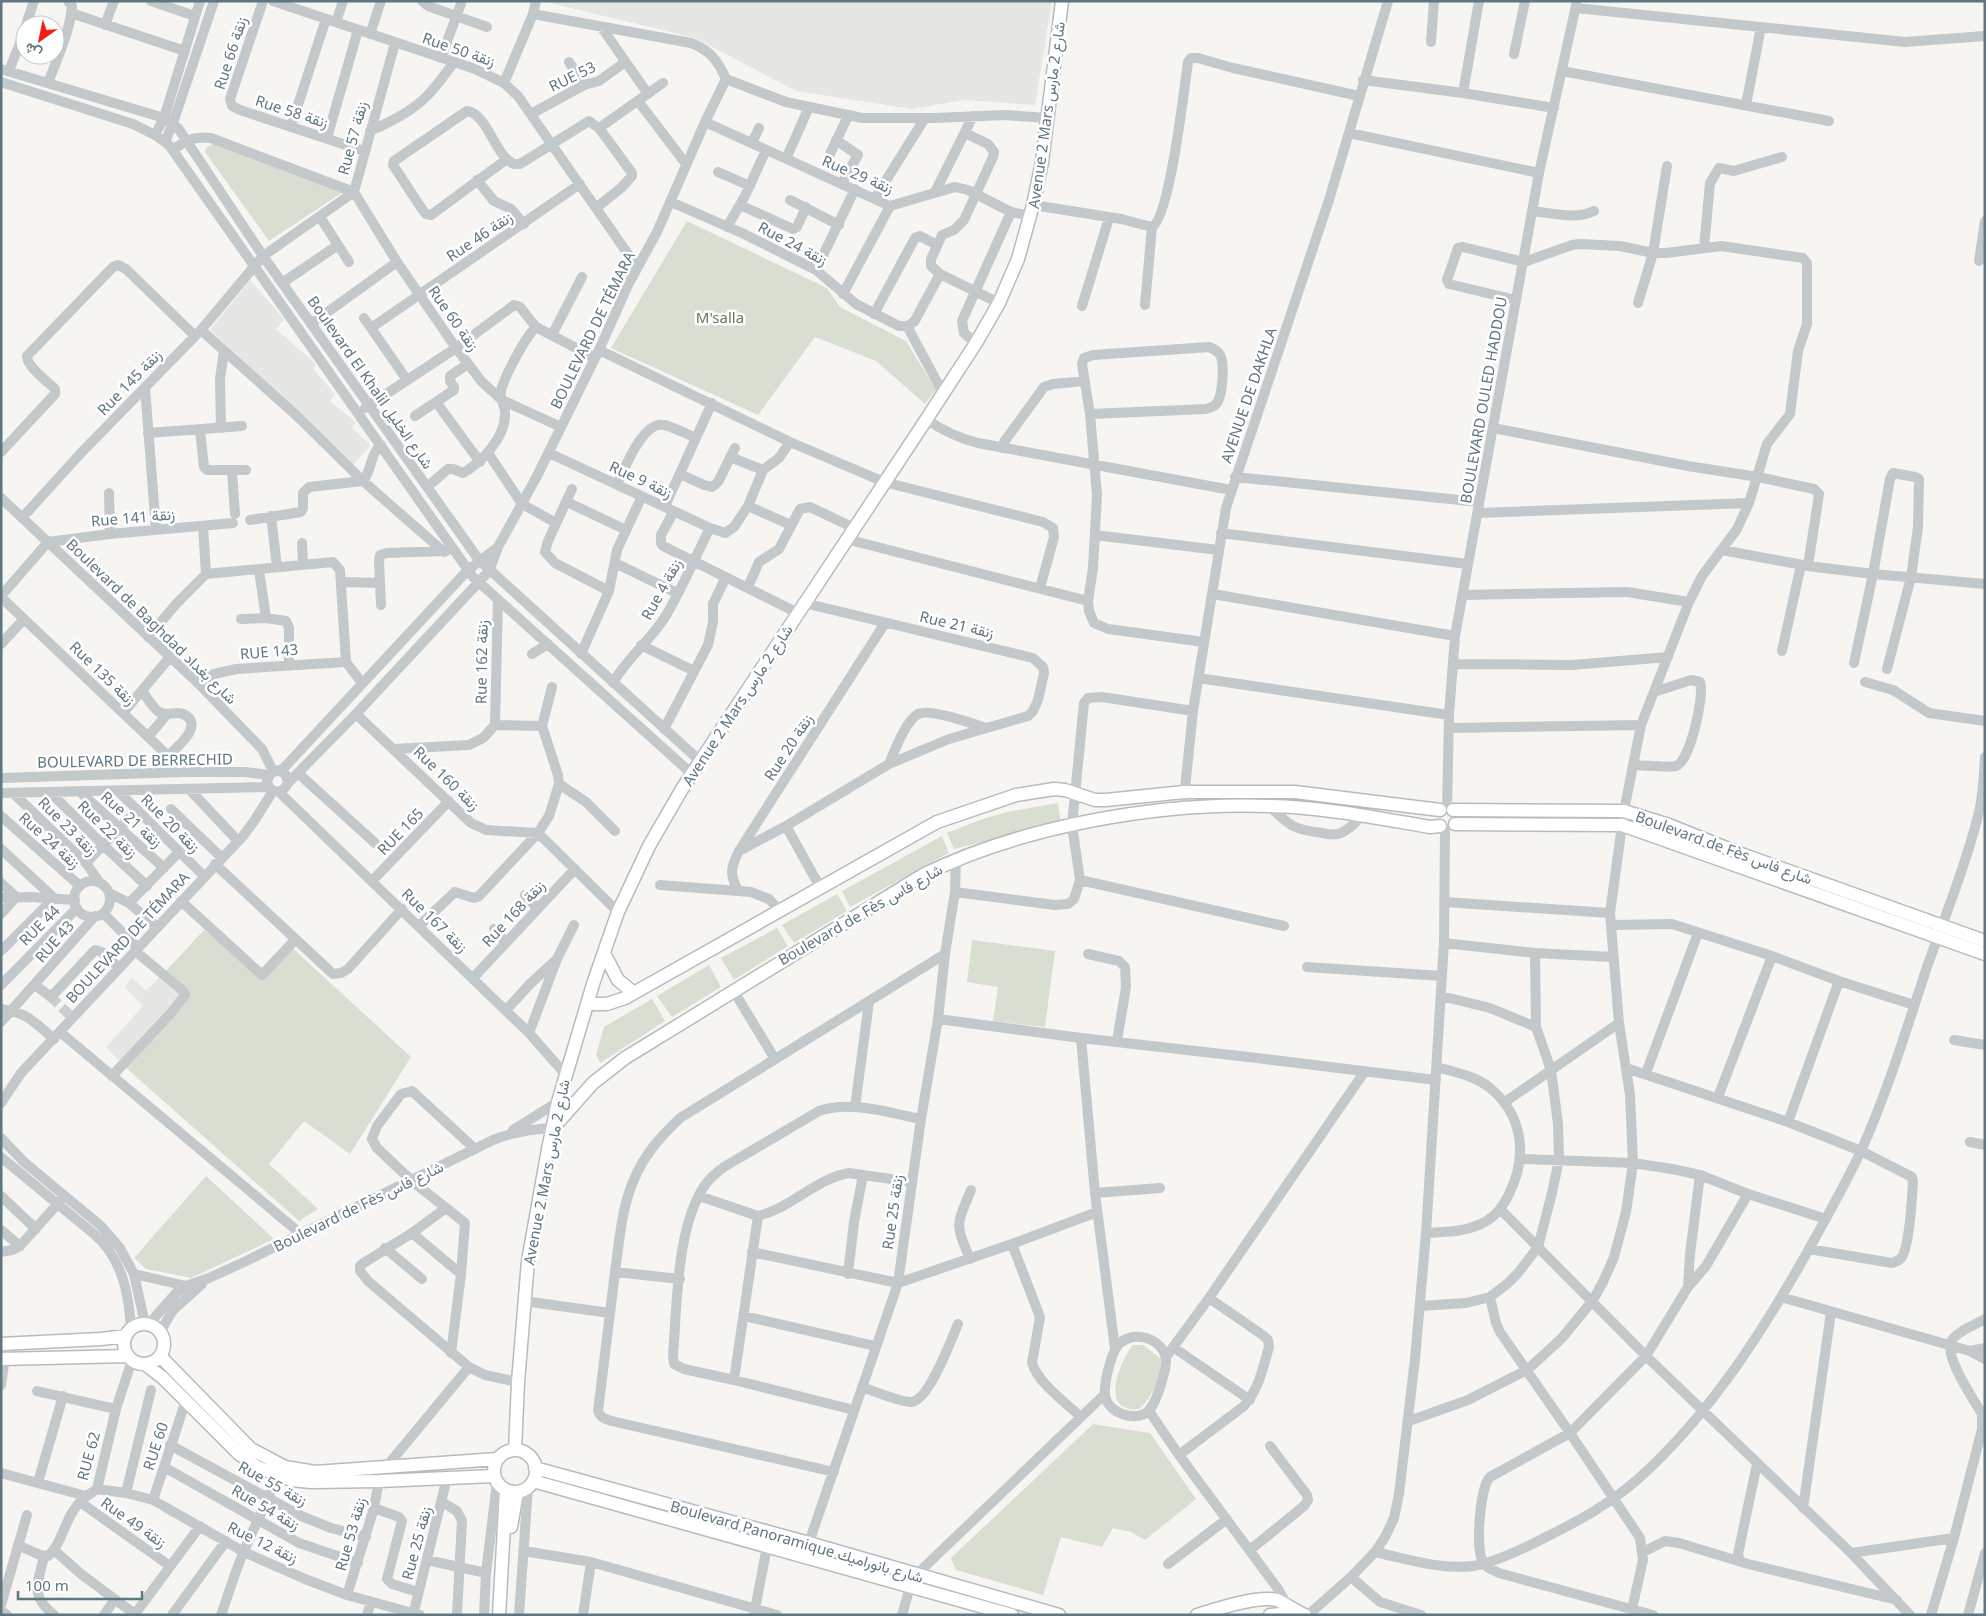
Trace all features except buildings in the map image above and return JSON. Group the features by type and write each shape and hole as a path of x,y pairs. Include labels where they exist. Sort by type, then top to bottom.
{"main road":[{"name":"Avenue 2 Mars شارع 2 مارس","path":"515,1450 524,1301 535,1218 565,1074 618,912 649,846 700,761 976,343 999,303 1018,259 1032,210 1047,118 1062,1"},
{"name":"Boulevard de Fès شارع فاس","path":"588,1004 607,1004 634,993 937,822 975,807 1016,795 1054,789 1075,793 1095,800 1184,792 1295,792 1447,809 1624,811 1669,825 1940,931 1985,954"},
{"name":"Boulevard de Fès شارع فاس","path":"553,1128 606,1071 733,990 890,894 956,859 995,845 1072,825 1183,808 1268,806 1311,808 1430,827 1622,825 1940,931 1985,941"},
{"path":"1447,809 1457,817 1447,826 1436,818 1447,809"},
{"path":"604,953 618,980 634,993"},
{"path":"4,1344 101,1339 147,1325 160,1332 164,1344 160,1356 154,1362 145,1364 130,1358 4,1359"},
{"path":"129,1332 124,1346 130,1358"},
{"path":"160,1356 250,1449 285,1467 315,1472 497,1459"},
{"name":"Boulevard Panoramique شارع بانوراميك","path":"145,1364 186,1400 239,1454 257,1467 292,1480 311,1482 447,1478 513,1485 767,1547 1012,1615"},
{"path":"499,1615 513,1485 536,1468 531,1457 526,1453 515,1450 505,1452 497,1459 495,1465 513,1485 506,1615"},
{"name":"Boulevard Panoramique شارع بانوراميك","path":"536,1468 809,1543 1059,1615"},
{"path":"1197,1615 1221,1611 1256,1601 1280,1600 1289,1608 1306,1615"},
{"path":"1270,1615 1280,1614 1289,1608"}],"street":[{"path":"29,15 34,1"},
{"path":"48,83 64,40 71,13 72,6 68,1"},
{"path":"105,24 114,1"},
{"path":"155,135 164,118 200,1"},
{"path":"165,142 214,1"},
{"name":"Rue 66 زنقة","path":"240,110 232,106 230,98 263,1"},
{"name":"Rue 50 زنقة","path":"273,1 301,6 331,21 454,62 504,82 515,92 531,114 637,267"},
{"path":"291,126 331,21 343,1"},
{"path":"370,34 381,1"},
{"path":"422,1 428,6 487,27"},
{"path":"441,58 462,1"},
{"path":"504,82 533,14 536,1"},
{"name":"AVENUE DE DAKHLA","path":"1183,808 1193,711 1213,594 1218,550 1231,490 1309,261 1388,1"},
{"path":"1431,42 1434,1"},
{"path":"1463,93 1479,1"},
{"path":"1514,54 1526,1"},
{"path":"152,2 195,16"},
{"path":"1576,4 1760,27 1905,42 1985,36"},
{"name":"BOULEVARD OULED HADDOU","path":"1447,809 1449,728 1455,636 1524,262 1538,173 1576,4"},
{"path":"71,13 185,51"},
{"path":"533,14 691,43 702,47 715,59 726,79 786,102 848,116 862,118 925,118 1005,115 1047,118"},
{"path":"1746,105 1760,27"},
{"path":"602,28 648,94"},
{"path":"326,138 358,30"},
{"name":"Rue 57 زنقة","path":"255,266 263,256 354,192 395,42"},
{"path":"5,70 15,50"},
{"path":"1145,305 1152,227 1156,224 1162,213 1169,183 1188,62 1191,58 1198,58 1233,68 1359,96"},
{"path":"370,131 395,119 419,104 434,89 454,62"},
{"path":"569,62 584,85"},
{"name":"RUE 53","path":"531,114 584,85 599,81 625,62"},
{"name":"Boulevard El Khalil شارع الخليل","path":"5,70 164,118 173,123 187,139 263,256 479,560 700,761"},
{"path":"1562,71 1829,121"},
{"name":"BOULEVARD DE TÉMARA","path":"288,783 299,774 356,714 489,571 498,547 549,453 637,267 671,202 686,164 726,79"},
{"path":"1363,80 1463,93 1554,108"},
{"name":"Boulevard El Khalil شارع الخليل","path":"1,82 133,124 155,135 173,150 359,413 449,551 479,583 692,774"},
{"path":"598,128 663,83"},
{"path":"64,103 68,90"},
{"path":"638,101 686,164"},
{"path":"786,159 809,108"},
{"name":"Rue 58 زنقة","path":"240,110 364,151"},
{"path":"506,159 434,214 429,215 422,209 393,165 394,161 460,115 469,111 477,115 506,159 514,164 520,164 589,121 598,128 632,173 632,176 621,188 596,208"},
{"path":"830,154 848,116"},
{"path":"935,192 973,116"},
{"path":"875,198 925,118"},
{"name":"Rue 29 زنقة","path":"705,122 890,206 955,186 977,194 1011,212 1032,210 1121,219 1152,227"},
{"path":"752,143 759,128"},
{"path":"965,133 988,144 994,152 964,220 954,230 942,235 930,263 940,274 999,303"},
{"path":"1349,133 1538,173"},
{"path":"173,150 187,139 211,138 354,192"},
{"path":"836,140 858,155 842,183"},
{"path":"727,227 740,206 766,150"},
{"path":"1704,248 1710,183 1718,168 1734,171 1782,157"},
{"path":"1638,303 1653,253 1667,166"},
{"path":"718,172 750,186"},
{"path":"478,180 494,201 511,209 524,224"},
{"name":"Rue 46 زنقة","path":"371,328 580,184"},
{"path":"816,270 855,189"},
{"name":"Rue 60 زنقة","path":"354,192 397,262 456,348 482,382 502,400 561,427"},
{"path":"790,200 839,225"},
{"name":"Rue 24 زنقة","path":"671,202 816,270 844,294 874,314 900,326 907,326"},
{"path":"740,206 793,229 797,228 806,208"},
{"path":"844,294 890,206"},
{"path":"1532,212 1573,216 1586,215 1594,211"},
{"path":"976,343 964,332 962,320 1011,212"},
{"path":"320,217 350,262"},
{"path":"1082,306 1109,218"},
{"path":"1979,261 1985,221"},
{"path":"874,314 913,240 918,236 937,245"},
{"path":"1409,1422 1468,1400 1526,1370 1562,1338 1593,1300 1614,1257 1626,1212 1633,1163 1630,1095 1619,1023 1610,913 1624,811 1641,725 1689,602 1702,576 1737,530 1750,502 1767,444 1790,414 1798,351 1807,324 1807,263 1803,258 1721,246 1653,253 1620,246 1580,244 1524,262 1458,248 1447,280 1452,286 1516,300"},
{"path":"282,283 338,245"},
{"path":"311,324 397,262"},
{"path":"1,452 54,397 56,392 30,366 26,360 27,356 113,266 118,266 126,269 198,333 224,351 297,416 363,481 449,551"},
{"name":"Rue 145 زنقة","path":"22,518 80,454 198,333 255,266"},
{"path":"940,274 914,322 907,326 943,393"},
{"path":"552,335 582,277"},
{"path":"359,413 456,348 506,309 518,305 536,327 552,335 712,403 790,442 884,482 1030,518 1051,527 1054,537 1040,588"},
{"path":"364,318 407,380"},
{"path":"427,487 448,469 463,473 480,462 488,453 497,438 505,417 500,395 503,385 527,336 536,327"},
{"path":"1090,414 1206,409 1214,406 1220,397 1222,364 1218,352 1209,347 1092,355 1083,360 1097,495 1093,568 1088,601 1092,621 1108,629 1204,642"},
{"path":"221,428 220,379 224,351"},
{"path":"415,416 454,390 450,376 468,364"},
{"path":"1002,448 1004,442 1044,387 1053,384 1085,381"},
{"path":"145,387 156,530"},
{"path":"436,402 480,462"},
{"path":"669,509 680,474 712,403"},
{"path":"926,419 959,439 1231,490"},
{"path":"617,484 640,440 655,426 663,424 696,438"},
{"path":"148,433 242,426"},
{"path":"1493,428 1678,465 1758,477 1814,489 1819,492 1805,565 1782,651"},
{"path":"200,430 205,468 210,472 246,470"},
{"path":"715,530 730,531 748,506 763,470 779,458 790,442"},
{"path":"250,520 299,512 302,510 303,493 309,487 363,481 370,472 374,452 381,445"},
{"path":"680,474 712,487 718,482 732,452 763,470"},
{"path":"488,453 522,504 556,523"},
{"name":"Rue 9 زنقة","path":"549,453 715,530"},
{"name":"Rue 141 زنقة","path":"48,542 110,534 203,526 234,519 232,470"},
{"path":"1854,663 1873,574 1891,474 1895,472 1915,477 1919,481 1918,527 1911,577 1887,669"},
{"path":"1235,477 1479,502"},
{"path":"572,489 546,548 548,557 555,563 609,591"},
{"path":"109,493 110,534"},
{"path":"581,654 609,591 618,550 642,496"},
{"name":"Boulevard de Baghdad شارع بغداد","path":"1,498 198,684 262,749 274,772"},
{"path":"567,502 626,530"},
{"path":"1478,513 1750,502"},
{"path":"748,506 791,525"},
{"path":"748,587 759,562 779,549 798,511 806,507 854,528"},
{"name":"Rue 21 زنقة","path":"669,509 660,539 661,543 668,549 693,562 748,587 801,608 885,623 1023,655 1038,662 1043,667 1044,673 1038,700 1033,712 1022,719 987,728"},
{"path":"271,516 277,567"},
{"path":"203,526 206,574"},
{"name":"Rue 4 زنقة","path":"613,683 641,645 654,633 693,562 715,530"},
{"path":"1221,533 1467,564"},
{"path":"1095,535 1218,550"},
{"path":"846,539 1088,601"},
{"path":"1,597 48,542"},
{"path":"302,542 303,564"},
{"name":"BOULEVARD DE TÉMARA","path":"274,772 362,683 468,570 498,547"},
{"path":"1722,550 1805,565 1873,574 1985,584"},
{"path":"381,605 379,561 382,554 449,551"},
{"path":"148,637 177,603 206,574 333,562 340,570 342,582 346,662 362,683"},
{"path":"615,563 677,593"},
{"path":"260,570 266,618"},
{"path":"664,729 710,640 713,604 726,577"},
{"path":"342,582 380,583"},
{"path":"1462,595 1627,592 1689,602"},
{"path":"1213,594 1455,636"},
{"name":"Rue 135 زنقة","path":"1,597 184,772"},
{"name":"Rue 162 زنقة","path":"495,725 498,600"},
{"path":"3,638 24,619"},
{"path":"241,619 284,619 288,622 289,665"},
{"name":"Rue 20 زنقة","path":"738,890 733,881 731,871 739,851 885,623"},
{"path":"532,654 548,644"},
{"path":"641,645 694,671"},
{"path":"123,713 170,657"},
{"path":"1454,664 1572,665 1668,657"},
{"name":"RUE 143","path":"198,684 222,671 346,662"},
{"path":"1198,678 1450,715"},
{"path":"1633,765 1676,766 1683,761 1689,746 1701,703 1700,682 1691,680 1654,692"},
{"path":"1865,682 1893,690 1929,713 1985,721"},
{"path":"419,926 455,892 474,898 479,896 538,834 549,816 559,784 558,775 542,726 552,687"},
{"path":"142,691 159,712 167,714 180,712 188,717 192,724 186,736 168,756"},
{"path":"955,892 1055,905 1068,904 1074,899 1080,880 1072,825 1084,703 1088,698 1102,697 1193,711"},
{"path":"889,764 906,729 923,712 987,728"},
{"path":"148,737 167,714"},
{"name":"Rue 160 زنقة","path":"356,714 471,823 486,830 513,830 538,834"},
{"path":"394,749 469,745 483,738 495,725 542,726"},
{"path":"1449,728 1641,725"},
{"path":"739,851 786,826 889,764 949,739 987,728"},
{"path":"1375,1552 1438,1565 1470,1566 1483,1564 1570,1526 1614,1498 1672,1445 1703,1409 1738,1362 1781,1297 1826,1219 1861,1151 1955,893 1980,810 1985,757"},
{"name":"BOULEVARD DE BERRECHID","path":"1,778 184,772 274,772"},
{"path":"274,772 286,775 288,783 284,789 274,790 267,781 274,772"},
{"path":"299,774 375,843"},
{"path":"559,784 586,802 615,831"},
{"path":"190,789 238,841"},
{"name":"BOULEVARD DE BERRECHID","path":"1,793 190,789 274,790"},
{"name":"BOULEVARD DE TÉMARA","path":"1,1103 21,1073 238,841 254,821 274,790"},
{"name":"Rue 167 زنقة","path":"274,790 402,909 530,1033 565,1074"},
{"name":"Rue 20 زنقة","path":"118,791 136,811 204,876"},
{"name":"Rue 22 زنقة","path":"50,792 147,886"},
{"name":"Rue 21 زنقة","path":"80,792 164,868"},
{"name":"Rue 23 زنقة","path":"13,793 86,863 100,883"},
{"name":"RUE 165","path":"372,881 449,801"},
{"path":"1268,806 1299,830 1332,834 1340,834 1348,830 1362,816"},
{"path":"171,809 295,940 333,974 341,973 348,969 402,909"},
{"path":"86,863 136,811"},
{"name":"Rue 24 زنقة","path":"2,820 80,886"},
{"path":"786,826 820,887"},
{"path":"1306,1615 1351,1577 1375,1552 1394,1518 1399,1494 1409,1422 1421,1306 1444,943 1447,826"},
{"path":"538,834 618,912"},
{"path":"1,849 54,898"},
{"path":"129,903 179,852"},
{"name":"Rue 25 زنقة","path":"804,1558 875,1346 898,1284 921,1119 938,1019 945,954 955,892 956,859"},
{"name":"Rue 168 زنقة","path":"472,978 575,869"},
{"path":"1080,880 1284,926"},
{"path":"76,904 76,892 80,886 88,881 100,883 109,893 129,903 157,926"},
{"path":"1,883 16,897"},
{"path":"660,885 738,890 761,895 769,899 779,910"},
{"path":"99,915 109,906 109,893"},
{"path":"525,895 538,909"},
{"path":"1,914 16,897"},
{"path":"1,898 54,898 76,904 84,914 99,915 185,994 171,1013 112,1076"},
{"path":"1,951 54,898"},
{"path":"181,900 262,975 295,940"},
{"path":"1446,902 1610,913"},
{"name":"RUE 44","path":"3,980 76,904"},
{"name":"RUE 43","path":"1,1022 6,1010 35,985 99,915"},
{"path":"1611,925 1672,924 1914,1005"},
{"path":"530,1033 557,959 574,925"},
{"path":"494,929 506,942"},
{"path":"1646,1074 1698,933"},
{"path":"1444,943 1535,953 1613,956"},
{"path":"35,985 51,998 95,950 102,952 119,968"},
{"path":"1421,1306 1466,1303 1490,1297 1518,1273 1538,1247 1559,1159 1558,1124 1551,1070 1536,1027 1535,953"},
{"path":"834,1472 602,1418 598,1411 623,1218 630,1188 646,1156 660,1137 680,1118 945,954"},
{"path":"1088,954 1119,961 1125,967 1126,987 1117,1041"},
{"path":"1718,1098 1772,956"},
{"path":"506,1010 557,959"},
{"path":"1307,967 1442,976"},
{"path":"1788,1122 1839,981"},
{"path":"733,990 775,1060"},
{"path":"1441,996 1490,1008 1536,1027"},
{"path":"855,1107 869,1002"},
{"path":"6,1010 26,1016 112,1076 301,1234"},
{"path":"938,1019 1436,1080"},
{"path":"1504,1102 1619,1023"},
{"path":"1081,1038 1095,1194 1115,1349 1105,1385 1105,1394 1110,1405 1121,1414 1138,1416 1149,1411 1156,1400 1166,1369 1166,1357 1157,1343 1144,1337 1129,1338 1121,1342 1115,1349"},
{"path":"1954,1040 1985,1045"},
{"path":"1426,1233 1469,1229 1487,1221 1501,1210 1516,1180 1521,1159 1520,1138 1516,1125 1504,1102 1488,1086 1465,1075 1437,1067"},
{"path":"1626,1068 1788,1122 1861,1151 1912,1177 1909,1222 1900,1259 1892,1264 1809,1249"},
{"path":"1166,1357 1209,1298 1365,1071"},
{"path":"451,1353 465,1223 412,1181 377,1148 372,1139 377,1126 405,1092 412,1091 475,1149"},
{"name":"Boulevard de Fès شارع فاس","path":"147,1325 171,1297 186,1286 209,1278 412,1181 433,1168 508,1134 558,1102"},
{"path":"854,1410 684,1369 674,1364 673,1356 680,1279 689,1219 699,1196 710,1180 724,1167 811,1115 828,1108 855,1107 921,1119"},
{"name":"Boulevard de Fès شارع فاس","path":"508,1134 526,1130 553,1128"},
{"path":"1,1138 100,1239 114,1256 126,1285 130,1305 129,1332"},
{"path":"1970,1142 1985,1144"},
{"path":"1,1157 111,1237 120,1248 134,1274 147,1325"},
{"path":"1521,1159 1633,1163 1672,1169 1700,1175 1748,1194 1826,1219"},
{"path":"699,1196 758,1216 784,1207 835,1176 848,1173 912,1182"},
{"path":"848,1274 854,1222 863,1175"},
{"path":"1688,1287 1690,1254 1700,1175"},
{"path":"1095,1194 1160,1188"},
{"path":"970,1259 958,1228 960,1217 971,1190"},
{"path":"1652,1615 1499,1573 1483,1564 1479,1544 1483,1494 1487,1481 1570,1433 1646,1356 1688,1287 1706,1266 1748,1194"},
{"path":"1,1196 36,1229"},
{"path":"1,1252 20,1246 62,1200"},
{"path":"446,1208 412,1233 362,1264 360,1271 368,1281 469,1367 485,1374 518,1382"},
{"path":"1501,1210 1593,1300 1646,1356 1703,1409 1802,1508 1852,1553 1910,1615"},
{"path":"752,1252 898,1284 1097,1212"},
{"path":"734,1380 758,1216"},
{"path":"1,1230 20,1246"},
{"path":"412,1233 461,1274"},
{"path":"1012,1244 1040,1317 1032,1363 1033,1369 1042,1381 1081,1417"},
{"path":"385,1248 422,1279"},
{"path":"615,1272 680,1279"},
{"path":"134,1274 186,1286"},
{"name":"Boulevard de Fès شارع فاس","path":"160,1332 173,1310 209,1278"},
{"path":"1490,1297 1500,1332 1640,1538 1643,1560 1632,1609"},
{"path":"1781,1297 1949,1344 1970,1351 1985,1359"},
{"path":"1179,1454 1250,1400 1258,1385 1269,1347 1268,1340 1209,1298"},
{"path":"524,1301 610,1313"},
{"path":"1802,1508 1831,1312"},
{"path":"744,1316 875,1346"},
{"path":"1931,1615 1954,1538 1982,1421 1982,1414 1953,1362 1949,1344 1956,1336 1985,1319"},
{"path":"862,1387 908,1402 917,1400 926,1391 934,1377 958,1324"},
{"path":"1,1385 4,1344"},
{"path":"1173,1347 1250,1400"},
{"path":"1970,1351 1985,1348"},
{"name":"RUE 62","path":"54,1550 70,1517 83,1499 97,1489 130,1358"},
{"path":"387,1466 469,1367"},
{"path":"126,1493 151,1390"},
{"path":"37,1391 116,1408"},
{"path":"902,1615 910,1587 916,1575 1105,1394"},
{"path":"38,1482 63,1396"},
{"name":"RUE 60","path":"153,1500 186,1400"},
{"path":"1149,1411 1278,1589 1289,1608"},
{"name":"Rue 55 زنقة","path":"170,1445 314,1522 366,1537"},
{"path":"1250,1550 1304,1506 1308,1500 1307,1495 1270,1446"},
{"path":"1740,1560 1738,1554 1757,1464"},
{"name":"Rue 54 زنقة","path":"164,1467 258,1518 299,1543 358,1562"},
{"name":"Rue 49 زنقة","path":"1,1472 38,1482 83,1499 170,1566"},
{"path":"222,1615 244,1552 278,1475"},
{"name":"Rue 25 زنقة","path":"415,1614 418,1592 447,1478"},
{"name":"Rue 53 زنقة","path":"347,1595 366,1537 380,1481"},
{"path":"513,1485 524,1551 519,1615"},
{"path":"484,1615 486,1573 513,1485"},
{"name":"Rue 12 زنقة","path":"97,1489 126,1493 153,1500 244,1552 305,1579 347,1595 415,1614"},
{"path":"442,1502 451,1507 461,1517 458,1615"},
{"path":"374,1508 399,1517 402,1521 387,1579 392,1584 418,1592"},
{"path":"1,1605 27,1515"},
{"path":"1168,1564 1227,1519"},
{"path":"18,1545 44,1556 48,1556 54,1550 75,1570 135,1614 200,1526"},
{"path":"1852,1553 1954,1538"},
{"path":"172,1615 226,1541"},
{"path":"1643,1552 1665,1541 1680,1543 1748,1564 1898,1600"},
{"path":"755,1612 767,1547"},
{"path":"524,1551 591,1562 755,1612 777,1615"},
{"path":"1968,1615 1985,1553"},
{"path":"44,1556 38,1583 38,1598 44,1607 54,1615"},
{"path":"427,1560 486,1573"},
{"path":"583,1615 591,1562"},
{"path":"1351,1577 1380,1602 1421,1615"},
{"path":"104,1615 115,1599"},
{"path":"368,1615 371,1602"},
{"path":"1,1611 7,1615"}],"shaded area":[{"path":"542,1 1052,1 1035,105 964,100 912,109 796,91 695,38"},
{"path":"250,280 284,319 276,329 316,364 313,369 335,394 330,401 356,422 352,428 371,445 353,465 210,330"},
{"path":"164,973 186,993 124,1066 106,1047 143,1006 125,987 131,977 146,991"}],"green space":[{"path":"214,143 343,192 269,241 205,152 206,148"},
{"name":"M'salla","path":"687,221 827,288 840,307 906,341 936,390 925,404 876,361 815,337 758,415 611,348"},
{"path":"1058,803 1061,823 954,849 947,833 1007,812"},
{"path":"942,836 949,853 850,907 842,891"},
{"path":"837,894 847,911 794,943 782,925"},
{"path":"777,928 788,946 734,980 721,958"},
{"path":"204,930 261,970 288,944 411,1057 350,1154 304,1121 269,1164 318,1209 299,1221 124,1066 186,993 164,973"},
{"path":"972,940 1055,951 1045,1027 993,1021 998,987 967,982"},
{"path":"709,965 721,987 672,1017 657,996"},
{"path":"652,999 665,1021 600,1063 596,1055 604,1027"},
{"path":"206,1176 274,1239 191,1278 146,1269 134,1258"},
{"path":"1133,1345 1143,1345 1161,1359 1155,1386 1148,1399 1139,1409 1127,1408 1119,1403 1116,1395 1118,1374 1122,1363"},
{"path":"1093,1424 1150,1433 1196,1499 1145,1540 1131,1532 1113,1528 1102,1547 1061,1537 1043,1595 956,1570 951,1558"}],"tunnel":[{"path":"51,997 73,1018"}]}
